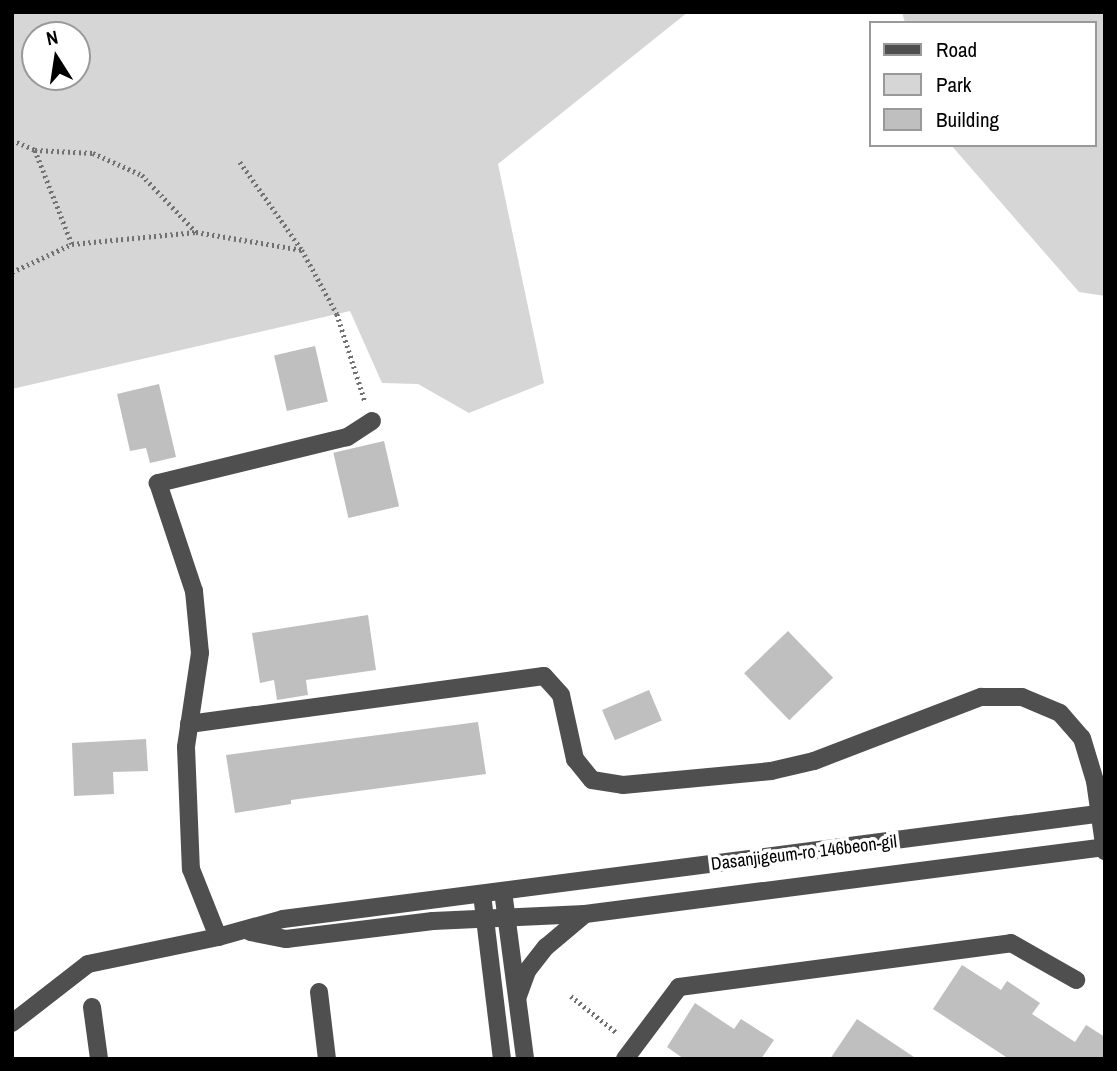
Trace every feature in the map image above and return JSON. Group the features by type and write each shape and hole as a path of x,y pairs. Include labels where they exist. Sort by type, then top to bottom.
{"street":[{"path":"218,937 191,869 186,747 200,653 194,591 158,483 347,437 372,421"},
{"path":"189,724 544,676 561,695 575,759 592,780 623,785 771,771 814,761 981,697 1022,697 1060,713 1082,738 1102,813 1104,849"},
{"name":"Dasanjigeum-ro 146beon-gil","path":"250,932 283,919 1102,813"},
{"name":"Dasanjigeum-ro 146beon-gil","path":"250,932 286,939 433,921 585,914 1104,849"},
{"path":"503,891 525,1059"},
{"path":"482,894 502,1059"},
{"path":"516,999 527,971 546,947 585,914"},
{"path":"12,1023 88,964 250,932"},
{"path":"629,1052 678,987 1011,943 1076,980"},
{"path":"319,992 327,1059"},
{"path":"92,1007 99,1059"}],"path":[{"path":"12,140 35,150 93,153 142,175 197,232"},
{"path":"35,150 72,244"},
{"path":"240,162 302,250 337,314 372,421"},
{"path":"12,272 72,244 197,232 302,250"},
{"path":"571,996 629,1052"}],"green space":[{"path":"12,12 688,12 498,164 544,383 469,413 418,384 382,383 350,311 12,389"},
{"path":"902,12 1105,12 1105,296 1079,292 953,147 1096,147 1096,21 904,21"}],"building":[{"path":"315,346 328,402 287,411 274,355"},
{"path":"159,384 176,457 150,463 146,448 130,451 117,394"},
{"path":"384,441 399,506 348,518 333,453"},
{"path":"368,615 376,670 306,680 308,695 277,700 274,680 260,683 252,633"},
{"path":"788,631 833,678 789,720 744,673"},
{"path":"649,690 662,720 615,740 602,710"},
{"path":"478,722 486,774 291,800 291,804 235,813 226,755"},
{"path":"146,739 148,771 113,772 114,794 74,796 72,743"},
{"path":"962,965 1001,990 1007,981 1040,1003 1032,1014 1075,1042 1086,1025 1105,1037 1105,1059 1009,1059 933,1009"},
{"path":"695,1003 734,1029 741,1019 774,1040 761,1059 684,1059 667,1047"},
{"path":"857,1019 917,1059 830,1059"}]}
